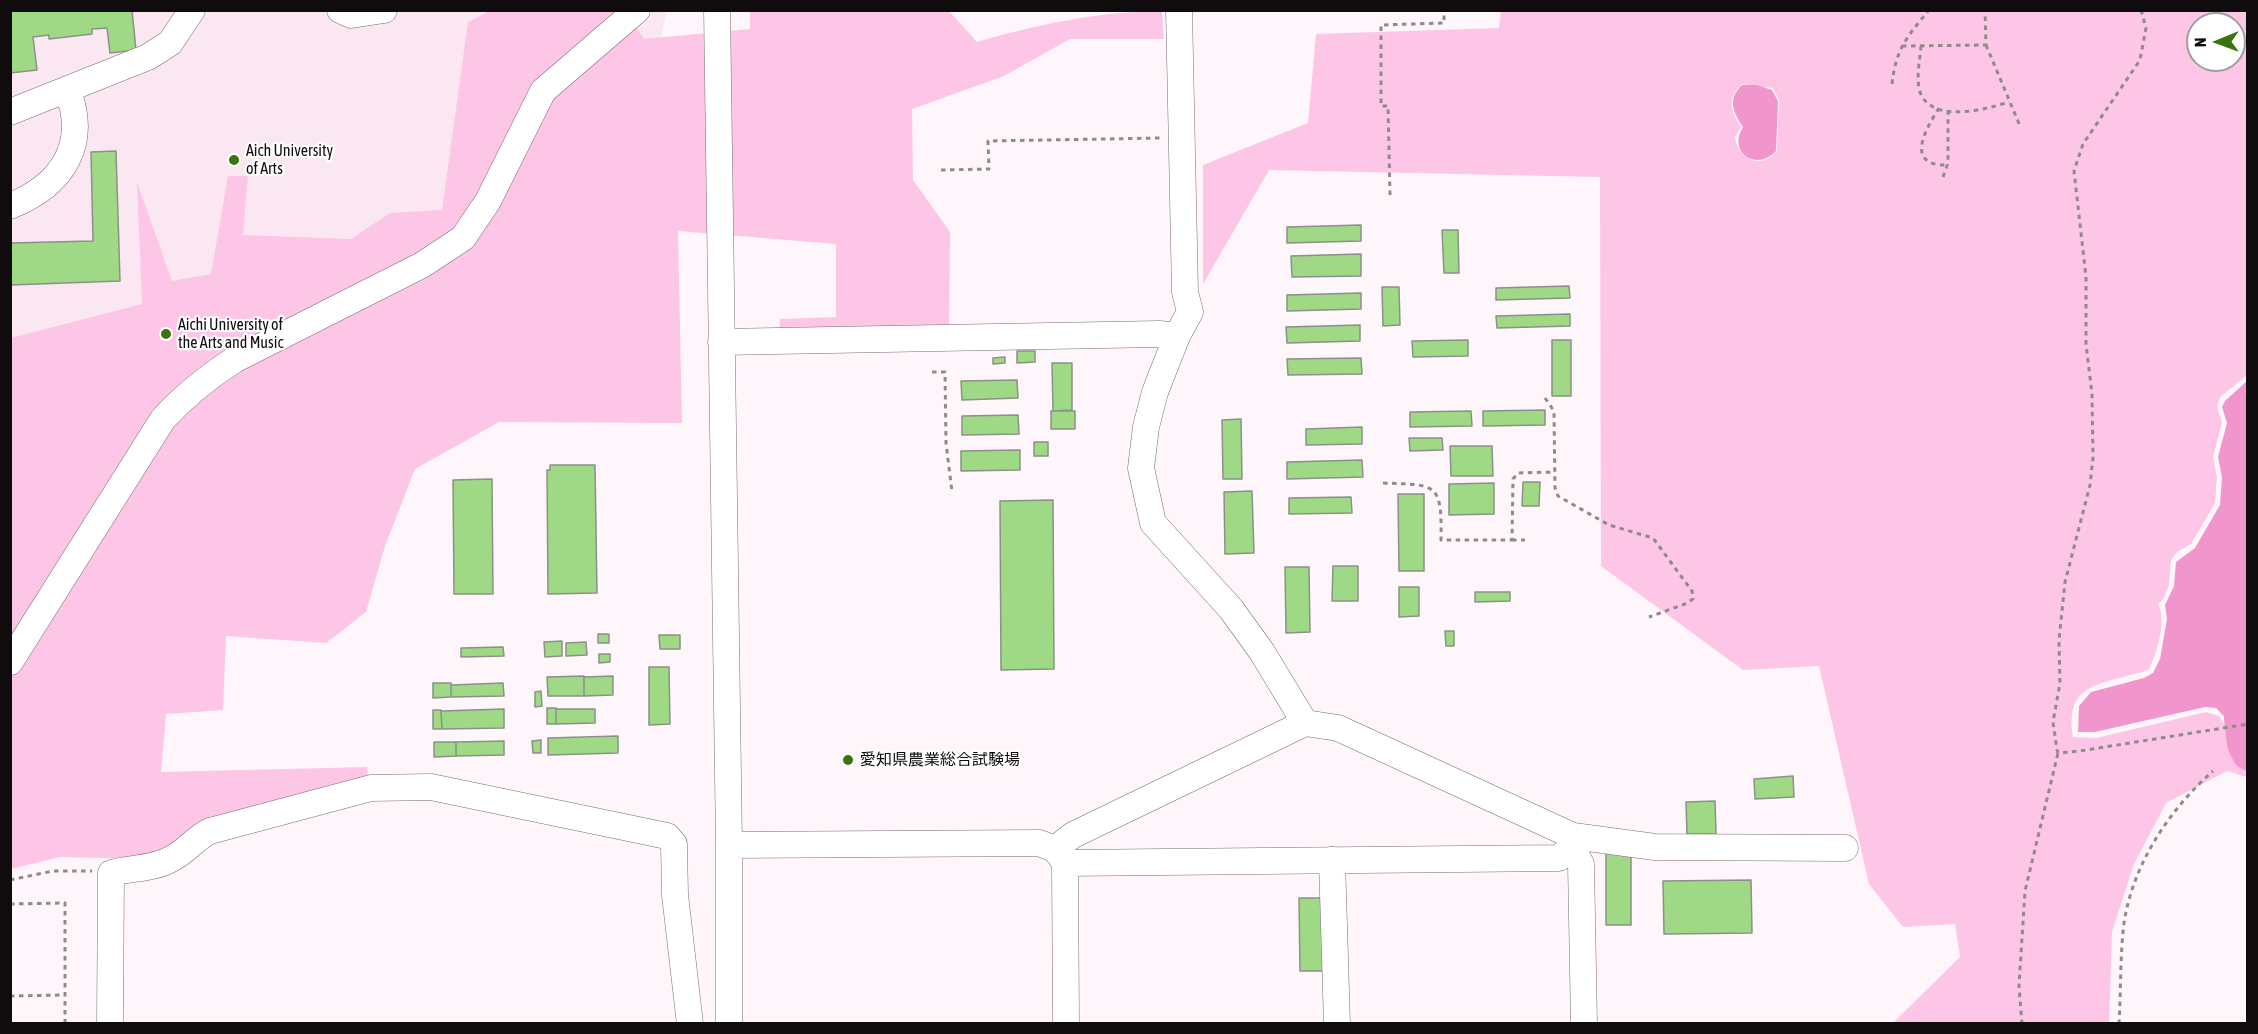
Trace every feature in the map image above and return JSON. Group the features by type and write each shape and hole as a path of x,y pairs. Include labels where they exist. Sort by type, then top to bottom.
{"street":[{"path":"10,112 67,88 98,79 161,49 179,34 192,10"},
{"path":"339,10 351,15 384,10"},
{"path":"10,662 163,419 177,404 208,377 234,360 422,265 463,238 488,201 543,91 637,10"},
{"path":"717,10 729,845 729,1023"},
{"path":"1179,10 1185,292 1190,312 1177,336 1155,392 1144,437 1141,468 1153,523 1232,609 1262,652 1305,723"},
{"path":"10,206 39,193 51,183 70,155 74,141 74,121 67,88"},
{"path":"721,342 1147,334 1177,336"},
{"path":"1066,1023 1060,856 1073,835 1305,723 1338,728 1573,841 1655,847 1845,848"},
{"path":"110,1023 111,873 157,865 173,859 197,837 210,831 371,788 431,787 667,836 674,844 675,895 690,1023"},
{"path":"729,845 1040,843 1060,856 1341,860 1559,858 1573,841"},
{"path":"1573,841 1581,864 1584,1023"},
{"path":"1337,1023 1341,860"},
{"path":"1341,860 1353,1023"}],"path":[{"path":"1390,195 1388,106 1381,106 1382,25 1444,23 1444,10"},
{"path":"1892,84 1893,69 1902,46 1911,29 1929,10"},
{"path":"1985,10 1986,45 2020,126"},
{"path":"2022,1023 2019,986 2025,891 2058,753 2053,722 2060,683 2059,640 2065,582 2090,485 2093,458 2092,394 2086,344 2086,277 2074,171 2083,144 2140,60 2146,28 2141,10"},
{"path":"1902,46 1986,45"},
{"path":"1922,46 1919,77 1922,96 1939,108 1948,111 1975,110 2009,102"},
{"path":"1939,108 1922,135 1920,143 1927,158 1937,165 1947,165"},
{"path":"1943,177 1947,165 1948,111"},
{"path":"941,170 989,169 988,141 1182,138"},
{"path":"932,372 945,372 946,443 952,492"},
{"path":"1545,398 1554,411 1555,488 1558,496 1609,525 1653,538 1692,591 1693,599 1685,604 1649,617"},
{"path":"1512,540 1513,479 1518,473 1555,472"},
{"path":"1383,483 1423,484 1434,490 1441,502 1442,540 1524,540"},
{"path":"2058,753 2247,724"},
{"path":"2119,1023 2124,922 2136,878 2151,846 2189,792 2213,771"},
{"path":"10,880 53,871 111,873"},
{"path":"10,904 65,903 65,1023"},
{"path":"10,996 65,995"}],"shaded area":[{"name":"Aichi University of the Arts and Music","path":"11,11 667,11 632,173 11,496"},
{"path":"489,11 626,11 644,39 750,29 750,11 949,11 977,42 1068,20 1116,13 1162,11 1164,39 1070,39 1004,76 912,109 913,180 950,232 949,330 779,332 780,319 836,317 836,244 678,231 682,423 499,422 415,469 385,546 366,612 326,643 226,636 223,710 166,714 161,772 367,767 369,784 229,813 145,859 60,857 11,869 11,338 142,304 137,182 172,281 211,274 228,176 248,176 243,235 351,239 390,213 442,210 468,22"},
{"path":"1501,11 2247,11 2247,375 2220,397 2217,407 2222,422 2213,457 2217,477 2215,503 2191,544 2177,552 2171,560 2169,585 2164,598 2158,604 2162,619 2160,637 2149,669 2103,683 2084,692 2077,699 2072,721 2073,737 2096,738 2206,712 2219,716 2224,724 2247,719 2247,777 2227,771 2166,803 2134,864 2112,932 2109,1023 1893,1023 1960,957 1955,924 1903,927 1869,884 1819,666 1743,670 1601,566 1600,177 1269,170 1203,284 1203,165 1308,123 1316,34 1499,28","holes":["1742,84 1773,88 1779,100 1777,151 1765,160 1752,160 1746,157 1737,145 1735,137 1741,127 1735,116 1732,100"]},
{"path":"1742,85 1757,85 1772,90 1778,101 1776,151 1761,160 1746,157 1739,145 1739,136 1743,127 1734,111 1733,100"},
{"path":"2247,381 2247,714 2226,718 2216,708 2205,707 2095,732 2078,732 2079,706 2091,692 2144,678 2153,673 2160,659 2167,619 2165,605 2174,586 2176,562 2195,548 2220,505 2222,477 2218,457 2227,423 2222,407 2225,401"}],"building":[{"path":"10,10 132,10 136,50 110,53 107,28 92,29 92,34 49,39 49,35 33,37 37,70 10,73"},
{"path":"116,151 120,281 10,285 10,243 93,241 91,152"},
{"path":"1361,225 1361,241 1287,243 1287,227"},
{"path":"1442,230 1458,230 1459,273 1444,273"},
{"path":"1361,254 1361,276 1292,277 1291,256"},
{"path":"1569,286 1570,298 1496,300 1496,288"},
{"path":"1382,287 1399,287 1400,325 1383,326"},
{"path":"1361,293 1361,309 1287,311 1287,295"},
{"path":"1570,314 1570,326 1497,328 1496,316"},
{"path":"1360,325 1360,341 1287,343 1286,327"},
{"path":"1468,340 1468,356 1413,357 1412,341"},
{"path":"1552,340 1571,340 1571,396 1552,396"},
{"path":"1017,351 1035,351 1035,362 1017,363"},
{"path":"1005,357 1005,363 993,364 993,358"},
{"path":"1361,358 1362,374 1288,375 1287,359"},
{"path":"1052,363 1072,363 1072,410 1053,411"},
{"path":"1017,380 1018,398 962,400 961,381"},
{"path":"1545,410 1545,425 1483,426 1483,411"},
{"path":"1051,411 1075,411 1075,429 1051,429"},
{"path":"1471,411 1472,426 1410,427 1410,412"},
{"path":"1018,415 1019,434 962,435 962,416"},
{"path":"1241,419 1242,479 1223,479 1222,420"},
{"path":"1362,427 1362,444 1306,445 1306,429"},
{"path":"1409,438 1442,438 1443,450 1410,451"},
{"path":"1034,442 1048,442 1048,456 1034,456"},
{"path":"1450,446 1492,446 1493,476 1451,476"},
{"path":"1020,450 1020,470 961,471 961,451"},
{"path":"1362,460 1363,477 1287,479 1287,462"},
{"path":"550,465 595,465 597,593 548,594 547,470 550,470"},
{"path":"492,479 493,594 454,594 453,480"},
{"path":"1523,482 1540,482 1539,506 1522,506"},
{"path":"1494,483 1494,514 1449,515 1449,484"},
{"path":"1252,491 1254,553 1225,554 1224,492"},
{"path":"1398,494 1424,494 1424,571 1399,571"},
{"path":"1351,497 1352,513 1289,514 1289,498"},
{"path":"1053,500 1054,669 1001,670 1000,501"},
{"path":"1333,566 1358,566 1358,601 1332,601"},
{"path":"1285,567 1309,567 1310,632 1286,633"},
{"path":"1399,587 1419,587 1419,616 1399,617"},
{"path":"1475,592 1510,592 1510,601 1475,602"},
{"path":"1445,631 1454,631 1454,646 1446,646"},
{"path":"598,634 609,634 609,643 598,643"},
{"path":"659,635 680,635 680,649 660,649"},
{"path":"562,641 562,656 545,657 544,642"},
{"path":"586,642 587,655 566,656 566,643"},
{"path":"503,647 504,656 461,657 461,648"},
{"path":"599,654 610,654 610,662 599,663"},
{"path":"649,667 669,667 670,724 649,725"},
{"path":"584,676 584,696 548,696 547,677"},
{"path":"613,676 613,695 584,696 584,677"},
{"path":"433,683 451,683 451,697 433,698"},
{"path":"503,683 504,696 451,697 451,685"},
{"path":"541,691 542,706 535,707 535,692"},
{"path":"547,708 556,708 556,724 547,724"},
{"path":"504,709 504,728 442,729 441,711"},
{"path":"556,709 595,709 595,723 556,724"},
{"path":"433,710 441,710 442,729 433,729"},
{"path":"618,736 618,753 548,755 548,738"},
{"path":"541,740 541,753 533,753 532,741"},
{"path":"504,741 504,755 456,756 456,742"},
{"path":"434,742 456,742 456,756 434,757"},
{"path":"1793,776 1794,797 1755,799 1754,779"},
{"path":"1715,801 1716,834 1687,834 1686,802"},
{"path":"1606,853 1631,853 1631,925 1606,925"},
{"path":"1751,880 1752,933 1664,934 1663,881"},
{"path":"1299,898 1324,898 1325,971 1300,971"}],"waterway":[{"path":"2235,674 2243,744 2248,754"}],"place":[{"name":"Aich University of Arts","path":"234,160"},
{"name":"Aichi University of the Arts and Music","path":"166,334"},
{"name":"愛知県農業総合試験場","path":"848,760"}]}
